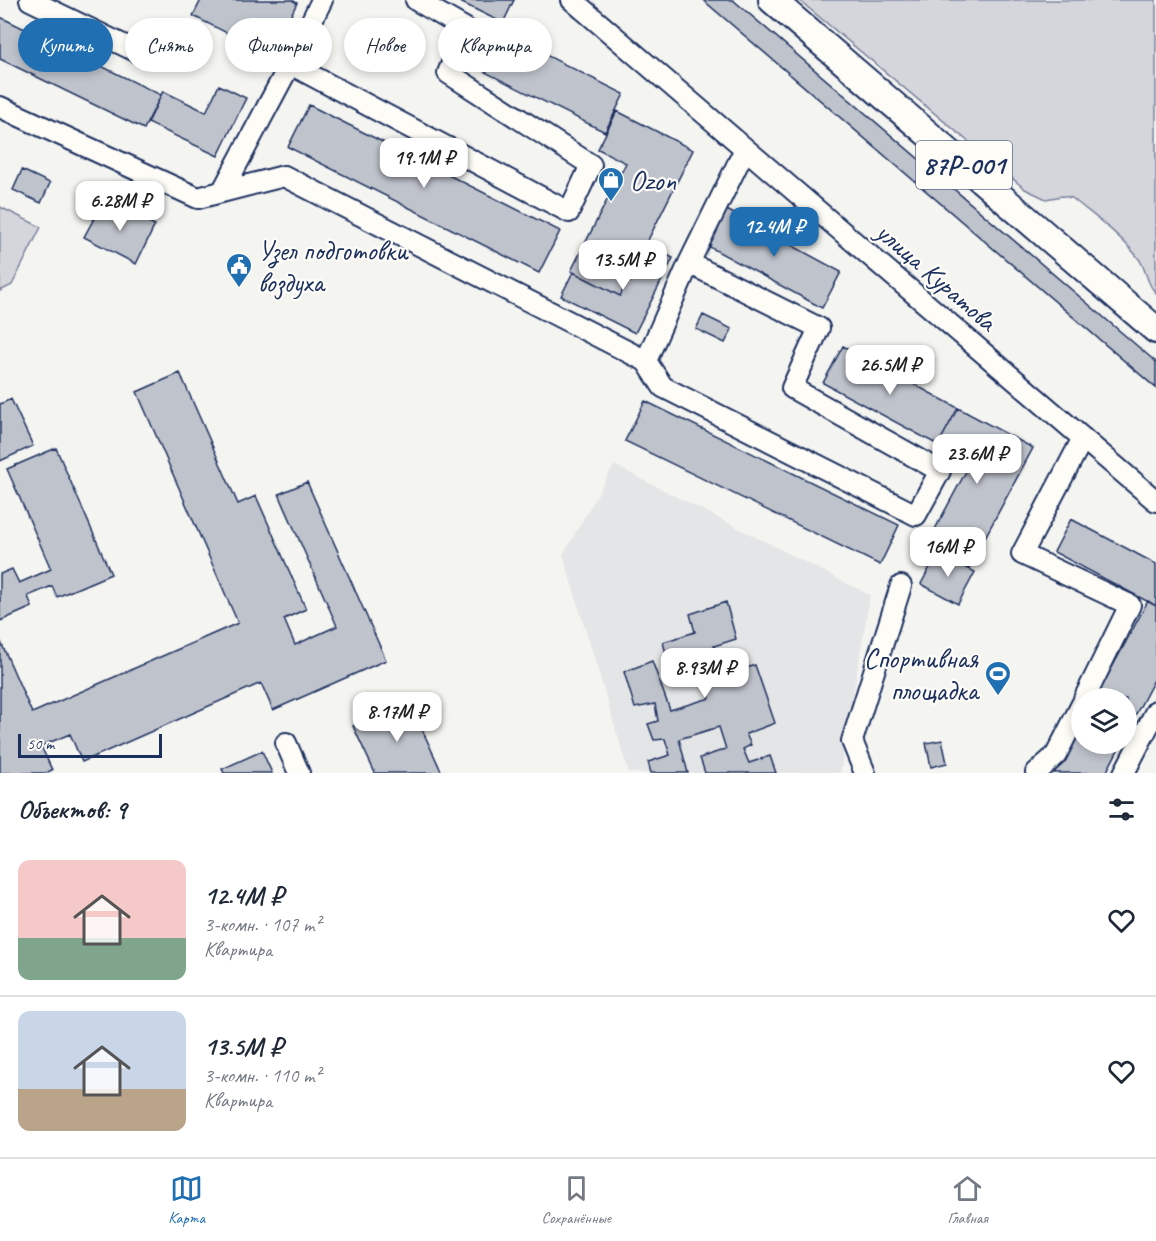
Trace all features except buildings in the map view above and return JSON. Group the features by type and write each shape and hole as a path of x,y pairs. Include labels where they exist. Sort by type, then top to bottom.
{"main road":[{"name":"87Р-001","path":"772,0 1156,330"}],"lane":[{"path":"30,0 125,46"},
{"path":"313,18 322,0"},
{"path":"305,72 569,212 591,165 448,74 466,29 416,0"},
{"name":"улица Куратова","path":"572,0 1156,501"},
{"path":"222,192 286,72"},
{"path":"0,107 198,198 284,176 646,361 663,387 916,515 940,471 792,388 819,328 689,263"},
{"path":"646,361 689,263 745,149"},
{"path":"1083,438 1022,554 1131,605 1090,688"},
{"path":"865,773 852,741 901,586"},
{"path":"1124,773 1156,711"},
{"path":"1036,773 1056,755 1071,726"},
{"path":"286,743 299,773"}],"shaded area":[{"path":"799,0 1156,0 1156,293 1139,259 1099,219 1072,198 1062,196 1046,199 1025,189"},
{"path":"0,207 41,227 12,285 0,291"},
{"path":"614,465 870,595 840,773 629,773 563,555"}],"place":[{"name":"Ozon","path":"611,203"},
{"name":"Узел подготовки воздуха","path":"239,289"},
{"name":"Спортивная площадка","path":"998,697"}]}
